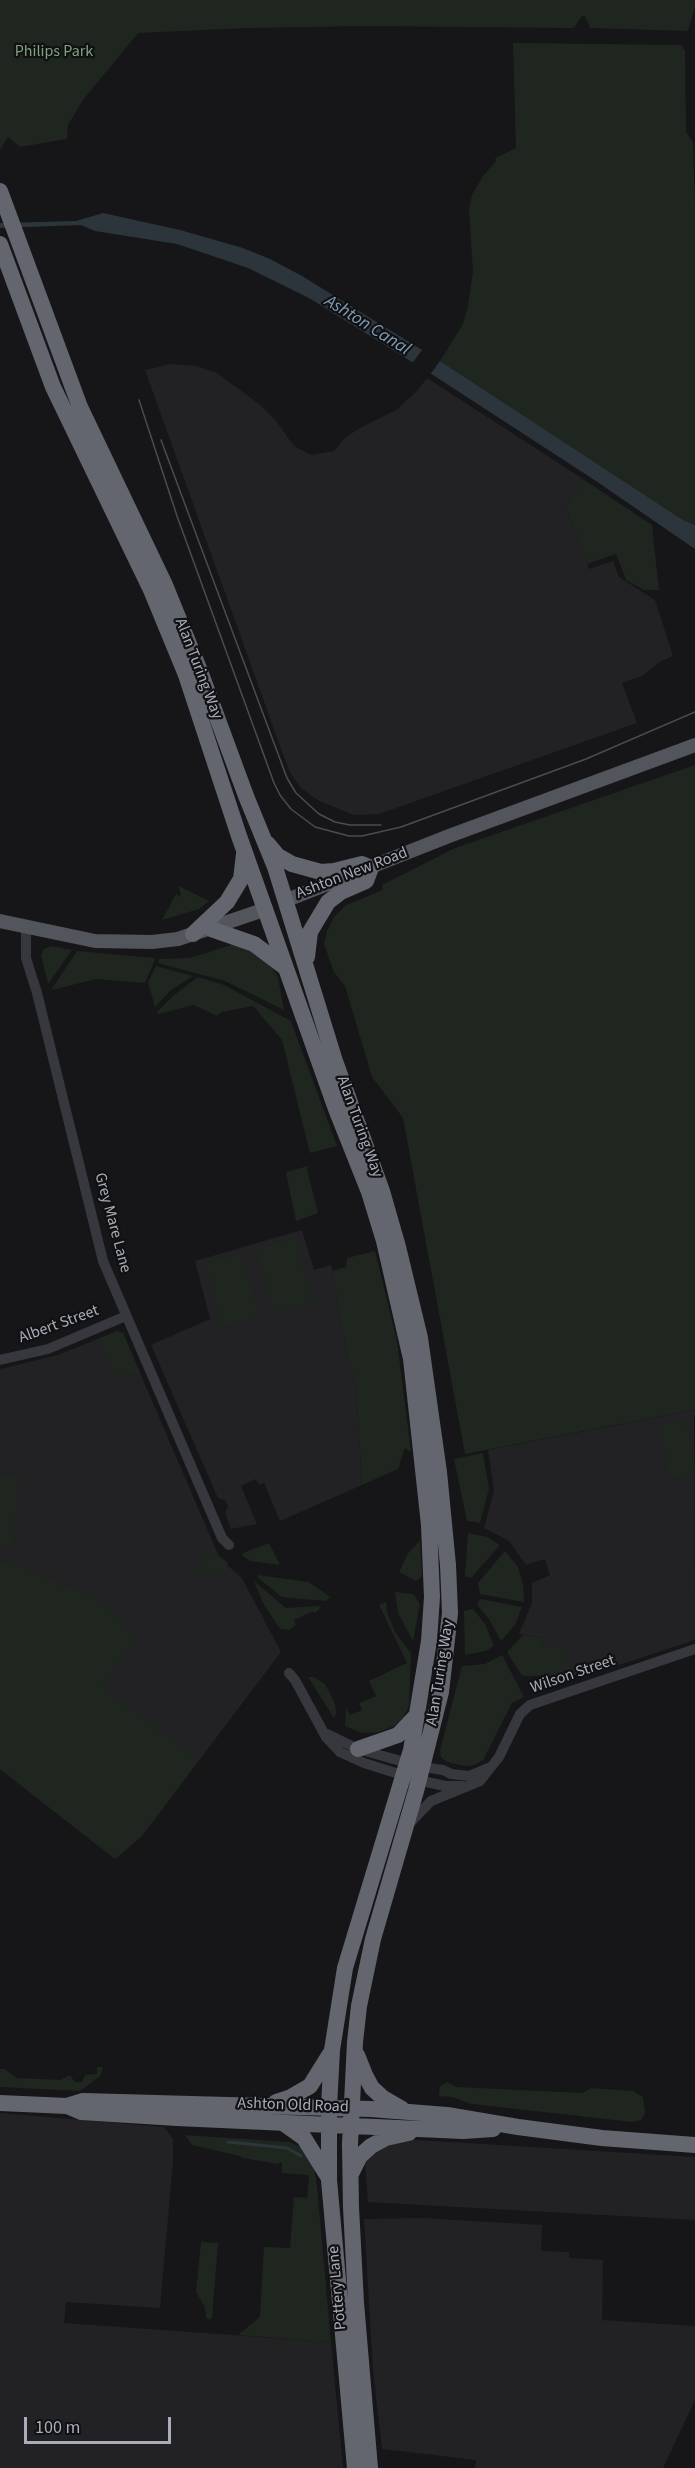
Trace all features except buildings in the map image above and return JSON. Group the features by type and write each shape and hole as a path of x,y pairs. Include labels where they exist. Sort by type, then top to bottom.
{"highway":[{"name":"Alan Turing Way","path":"2,195 94,438 165,585 287,900 335,1061 382,1191 420,1338 438,1462 448,1565 450,1613 441,1692 345,1968 332,2050 340,2116"},
{"name":"Alan Turing Way","path":"0,245 53,387 156,601 186,675 244,850 375,1211 411,1359 422,1441 432,1563 429,1641 417,1715 413,1772 405,1829 368,1960 340,2116"},
{"path":"53,387 71,380"},
{"path":"246,796 249,817 272,890 266,909"},
{"path":"263,837 278,856 295,865 321,872 362,864 371,868 366,881 340,892 324,908 310,932 306,964"},
{"path":"193,934 227,902 241,879 244,850"},
{"path":"287,900 280,913 283,930 310,1020 318,1057"},
{"name":"Ashton New Road","path":"266,909 287,900"},
{"path":"211,928 254,944 287,969"},
{"path":"358,1749 398,1735 417,1715"},
{"path":"347,2379 339,2186 340,2116 348,2020 358,1974 368,1960"},
{"path":"355,2042 361,2068 372,2088 387,2101 409,2111"},
{"path":"260,2105 283,2100 310,2086 326,2064 332,2050"},
{"name":"Ashton Old Road","path":"0,2103 67,2106 83,2101 260,2105 430,2129 463,2131 518,2127"},
{"name":"Ashton Old Road","path":"67,2106 81,2112 282,2122 409,2111 602,2138 695,2145"},
{"name":"Pottery Lane","path":"340,2116 350,2178 356,2303 370,2468"},
{"name":"Pottery Lane","path":"340,2116 329,2180 355,2468"},
{"path":"282,2122 304,2138 321,2163 329,2180"},
{"path":"350,2178 355,2163 371,2146 386,2138 430,2129"}],"main road":[{"name":"Ashton New Road","path":"287,900 449,836 695,745"},
{"name":"Ashton New Road","path":"0,921 95,941 117,943 162,941 193,934 266,909"}],"street":[{"name":"Grey Mare Lane","path":"26,927 27,958 103,1261 222,1538 230,1545"},
{"name":"Albert Street","path":"0,1360 48,1349 126,1316"},
{"name":"Wilson Street","path":"405,1829 431,1802 480,1781 499,1757 520,1713 530,1705 695,1649"},
{"path":"289,1673 324,1732 340,1752 364,1763 413,1772 469,1776 491,1767"},
{"path":"324,1732 413,1772 457,1787 480,1781"}],"shaded area":[{"path":"170,364 196,366 217,373 259,404 276,421 294,446 311,455 334,451 344,439 358,429 396,410 417,391 427,378 583,479 566,506 589,569 613,561 619,577 655,600 673,656 660,662 642,676 622,683 637,723 379,814 354,815 319,801 301,788 289,771 145,370"},
{"path":"302,1230 314,1270 331,1265 346,1350 356,1387 362,1485 280,1521 264,1483 259,1485 256,1479 241,1486 257,1524 231,1529 225,1513 228,1507 225,1500 218,1498 151,1345 210,1319 195,1261"},
{"path":"117,1331 123,1333 220,1559 242,1578 281,1652 142,1836 115,1859 0,1769 0,1369 58,1355"},
{"path":"694,1410 695,1640 607,1669 572,1668 542,1645 543,1638 519,1634 532,1603 532,1583 550,1575 545,1559 526,1565 509,1541 484,1528 494,1490 488,1450"},
{"path":"0,2113 164,2127 173,2139 173,2161 160,2308 66,2302 64,2323 331,2342 343,2468 0,2468"},
{"path":"417,2140 695,2157 695,2220 368,2202 365,2163 376,2148"},
{"path":"422,2218 542,2225 541,2251 569,2252 569,2258 603,2260 602,2320 695,2326 695,2400 663,2468 475,2468 476,2460 382,2449 373,2370 364,2219"}],"green space":[{"name":"Philips Park","path":"0,0 695,0 695,7 688,31 590,28 585,16 582,16 574,28 367,26 138,33 83,100 68,125 67,139 20,147 8,137 0,150"},
{"path":"513,43 681,45 685,51 686,132 693,142 695,210 695,525 683,520 440,361 463,324 468,306 473,272 469,209 472,195 483,176 496,161 495,158 516,148"},
{"path":"583,479 652,525 659,590 644,590 626,580 616,554 587,564 566,506"},
{"path":"695,765 695,1417 693,1410 465,1454 403,1118 372,1077 345,986 334,972 324,944 327,931 334,917 346,905 383,890 382,885 455,848"},
{"path":"179,886 209,901 199,909 162,920 176,894 181,897"},
{"path":"234,944 241,945 272,967 278,977 284,1010 225,981 158,963 159,959 190,958"},
{"path":"52,946 72,950 48,984 41,955 44,949"},
{"path":"77,951 154,958 154,962 145,983 97,979 51,990"},
{"path":"156,966 193,976 171,990 155,1007 148,982"},
{"path":"198,977 224,985 291,1021 337,1146 310,1153 282,1040 253,1006 222,1012 217,1016 194,1005 158,1014 157,1012 173,996"},
{"path":"308,1166 307,1170 318,1213 296,1221 286,1172"},
{"path":"295,1238 313,1302 274,1313 256,1249"},
{"path":"375,1251 397,1341 411,1452 405,1448 398,1469 362,1485 356,1387 346,1350 332,1271 346,1267 347,1258"},
{"path":"242,1253 260,1317 222,1327 204,1263"},
{"path":"117,1331 123,1333 139,1371 116,1379 99,1341 102,1337"},
{"path":"686,1419 695,1473 669,1478 659,1424"},
{"path":"483,1453 489,1489 480,1523 467,1521 454,1459"},
{"path":"0,1474 20,1476 12,1548 0,1547"},
{"path":"468,1533 487,1537 500,1545 471,1578 465,1576"},
{"path":"420,1541 422,1576 416,1581 399,1572 409,1552"},
{"path":"269,1543 280,1565 250,1561 243,1556 243,1553"},
{"path":"204,1544 228,1563 227,1569 208,1576 198,1572"},
{"path":"505,1551 518,1567 523,1584 524,1602 480,1594 478,1583"},
{"path":"0,1563 21,1566 87,1595 122,1617 119,1622 131,1629 130,1632 138,1637 101,1686 199,1760 142,1836 115,1859 0,1769"},
{"path":"258,1575 309,1582 330,1597 326,1601 282,1597 257,1577"},
{"path":"254,1581 286,1608 320,1606 319,1610 294,1620 296,1625 289,1630 280,1629 263,1603"},
{"path":"395,1592 413,1594 420,1604 413,1641 398,1613"},
{"path":"480,1599 522,1607 515,1625 501,1641 489,1619 477,1605"},
{"path":"386,1602 387,1612 395,1632 411,1653 409,1706 403,1718 394,1726 379,1732 362,1733 345,1726 346,1707 350,1715 362,1710 359,1703 376,1696 369,1681 407,1663 379,1605"},
{"path":"473,1609 485,1624 494,1646 486,1651 465,1655 464,1611"},
{"path":"523,1635 543,1638 542,1645 563,1648 572,1668 607,1669 587,1675 522,1676 507,1652"},
{"path":"502,1655 524,1697 512,1703 483,1760 475,1765 465,1766 447,1762 441,1757 440,1750 462,1666 485,1664"},
{"path":"308,1677 314,1677 325,1684 335,1704 334,1718"},
{"path":"97,2067 103,2067 100,2076 80,2091 0,2087 0,2069 5,2069 17,2078 61,2080 70,2075 75,2082 82,2082 85,2075 97,2074"},
{"path":"447,2082 456,2087 582,2093 591,2088 633,2091 643,2097 645,2113 641,2120 632,2122 472,2104 452,2097 439,2096 440,2086"},
{"path":"185,2135 289,2142 301,2147 314,2167 331,2342 238,2335 260,2317 264,2247 290,2248 294,2197 307,2198 309,2175 282,2173 282,2162 277,2164 243,2158 192,2145"},
{"path":"201,2242 218,2243 210,2320 206,2318 205,2308 196,2292"}],"water":[{"name":"Ashton Canal","path":"103,213 180,230 243,248 302,276 440,361 683,520 695,525 695,549 596,481 433,375 309,298 248,268 177,244 95,231 81,225 0,228 0,223 76,221"}],"pier":[{"path":"422,350 440,361 429,376 411,365"}],"waterway":[{"path":"228,2142 287,2148 301,2156"}],"tram line":[{"path":"139,400 177,516 274,783 291,809 315,827 349,836 362,836 401,827 586,759 695,712"},
{"path":"161,440 287,778 296,793 319,814 335,822 350,825 381,825"}]}
